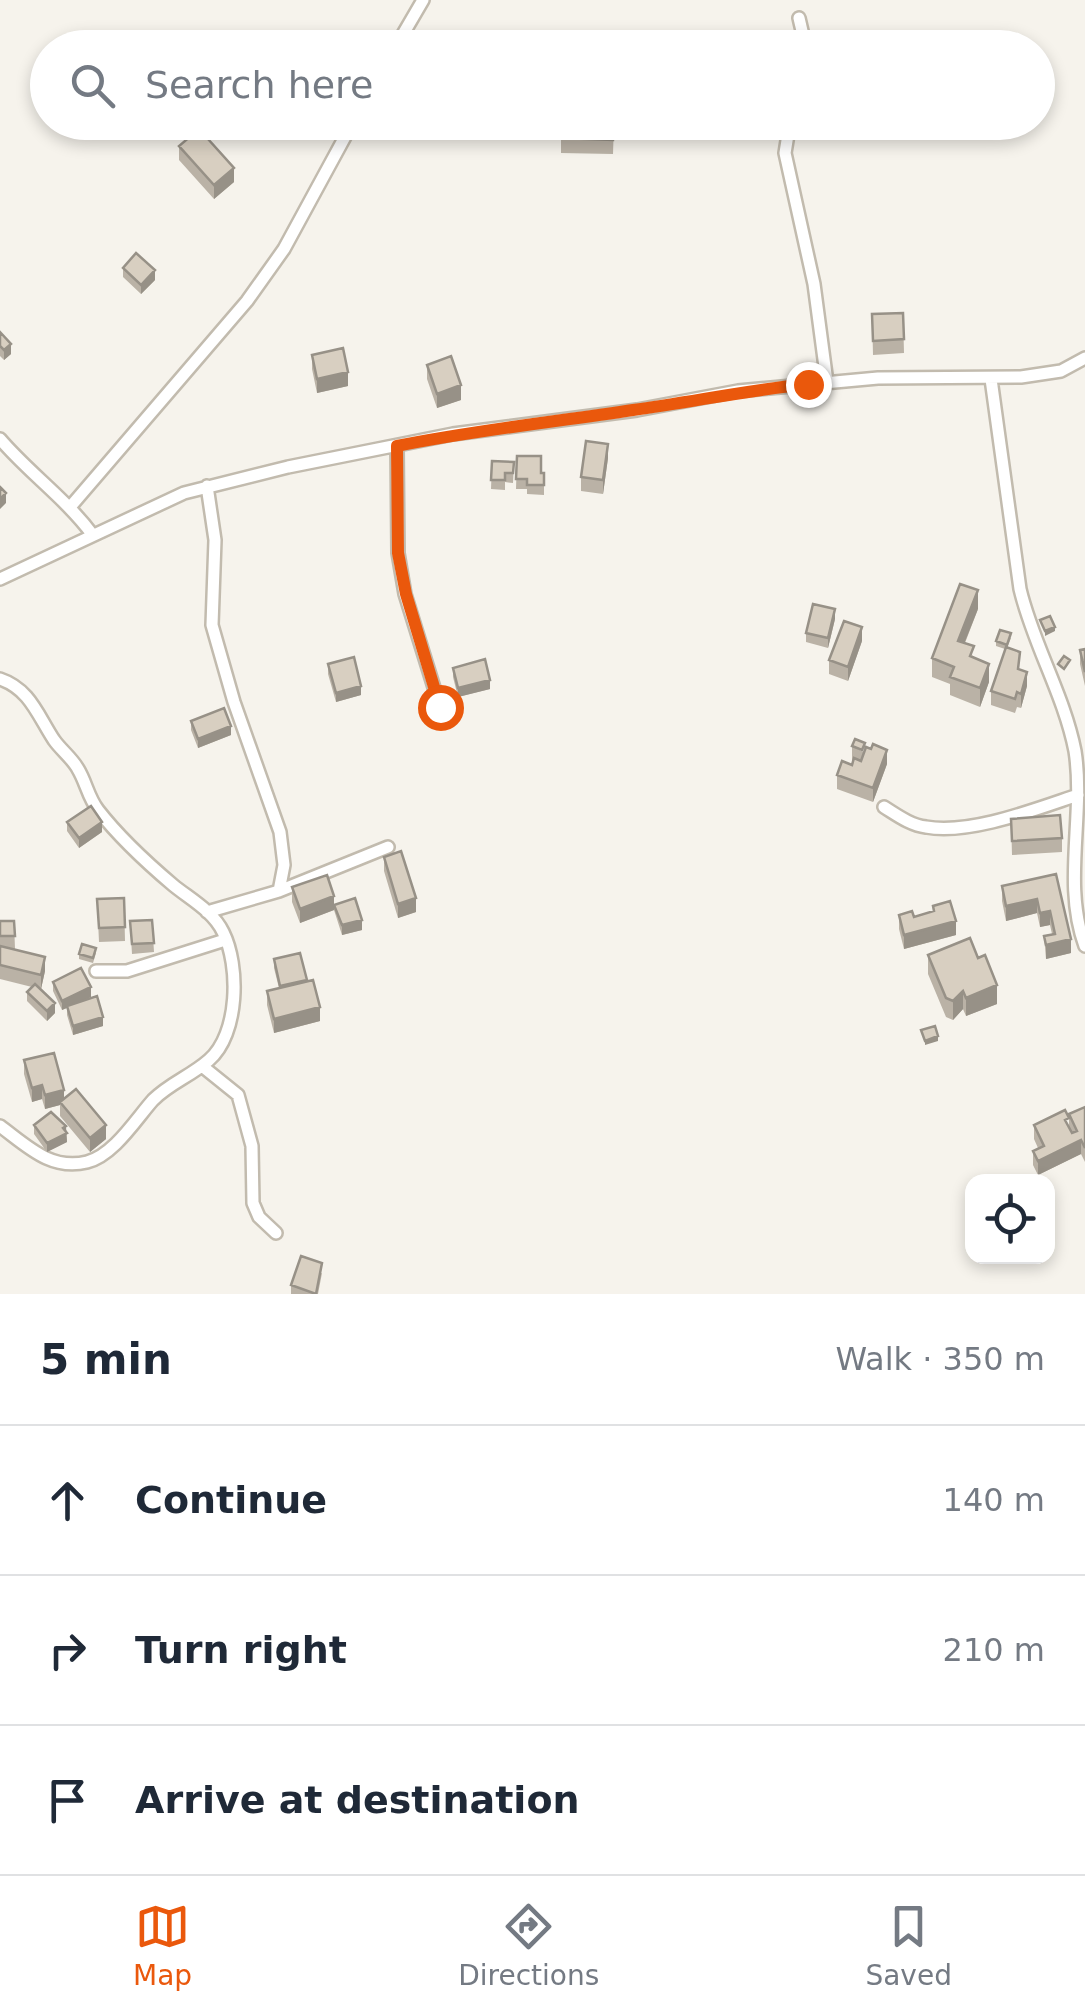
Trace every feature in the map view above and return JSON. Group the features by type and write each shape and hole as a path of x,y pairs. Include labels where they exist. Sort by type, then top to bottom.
{"street":[{"path":"405,30 423,0"},
{"path":"800,18 802,30"},
{"path":"71,506 246,301 284,249 344,140"},
{"path":"787,140 785,153 814,284 827,382"},
{"path":"0,579 184,492 453,434 637,410 738,391 897,377 991,379 1062,371 1085,358"},
{"path":"991,379 1020,589 1028,622 1067,720 1075,754 1075,871 1080,933 1085,946"},
{"path":"0,439 20,462 71,506 92,534"},
{"path":"397,446 398,553 406,594 440,707"},
{"path":"208,486 215,540 212,624 234,702 280,832 284,865 280,891"},
{"path":"0,679 18,689 37,708 54,740 81,772 96,808 223,931 234,1008 229,1030 214,1056 166,1087 118,1140 86,1162 60,1164 44,1158 0,1126"},
{"path":"884,807 908,822 945,828 998,818 1078,795"},
{"path":"207,912 280,891 388,847"},
{"path":"96,971 127,971 225,940"},
{"path":"202,1066 238,1095 252,1146 253,1203 259,1217 276,1233"}],"building":[{"path":"186,140 209,140 234,168 214,185 179,146"},
{"path":"136,253 155,270 141,285 123,268"},
{"path":"903,313 904,339 873,341 872,314"},
{"path":"0,332 11,344 4,350 0,346"},
{"path":"343,348 348,372 317,379 312,355"},
{"path":"451,356 461,385 437,394 427,365"},
{"path":"586,441 608,444 603,480 581,477"},
{"path":"517,456 541,456 544,485 527,485 527,479 516,479"},
{"path":"492,461 514,462 513,473 505,473 505,480 491,480"},
{"path":"960,584 978,590 958,641 974,646 970,656 989,664 980,688 950,677 954,667 932,658"},
{"path":"813,604 835,609 828,638 806,633"},
{"path":"1050,616 1055,627 1045,631 1040,620"},
{"path":"844,621 862,627 848,667 829,660"},
{"path":"1000,630 1011,633 1007,645 996,641"},
{"path":"1006,647 1020,652 1018,669 1027,672 1021,694 1017,692 1015,699 991,691"},
{"path":"1064,656 1070,660 1064,669 1058,664"},
{"path":"354,657 361,686 336,693 328,664"},
{"path":"485,659 490,680 458,688 453,668"},
{"path":"224,708 231,726 198,739 191,721"},
{"path":"855,739 865,743 862,750 852,746"},
{"path":"873,744 887,750 873,788 837,775 842,761 852,765 854,758 861,761 866,747 871,749"},
{"path":"91,806 102,822 79,838 67,822"},
{"path":"1060,815 1062,838 1012,841 1011,819"},
{"path":"401,851 416,898 398,904 384,857"},
{"path":"1056,874 1071,939 1046,945 1044,936 1055,934 1050,911 1040,913 1037,899 1006,906 1002,886"},
{"path":"327,875 334,896 300,909 292,887"},
{"path":"124,898 125,927 99,928 97,899"},
{"path":"355,898 362,920 342,925 334,905"},
{"path":"950,901 956,921 904,935 899,915 912,911 914,917"},
{"path":"152,920 154,943 132,944 130,921"},
{"path":"0,921 14,921 15,936 0,936"},
{"path":"970,938 978,958 985,955 997,985 966,998 963,991 953,1001 946,998 928,955"},
{"path":"82,944 96,948 93,958 79,954"},
{"path":"0,946 45,957 41,975 0,965"},
{"path":"300,953 307,980 280,986 274,959"},
{"path":"81,968 91,987 62,1001 53,982"},
{"path":"313,980 320,1007 274,1019 267,991"},
{"path":"35,984 55,1003 47,1011 27,992"},
{"path":"97,996 103,1017 73,1026 67,1006"},
{"path":"935,1026 938,1036 925,1041 921,1030"},
{"path":"54,1053 64,1090 45,1095 42,1085 32,1088 24,1060"},
{"path":"76,1089 106,1125 90,1138 60,1102"},
{"path":"1085,1107 1085,1148 1081,1140 1038,1161 1033,1151 1044,1146 1034,1125 1065,1110 1072,1133 1077,1131 1069,1114"},
{"path":"51,1112 66,1126 63,1128 67,1133 47,1143 34,1125"},
{"path":"301,1256 322,1263 316,1294 291,1285"}],"route":[{"path":"440,707 416,633 398,553 397,446 738,391 808,384"}]}
